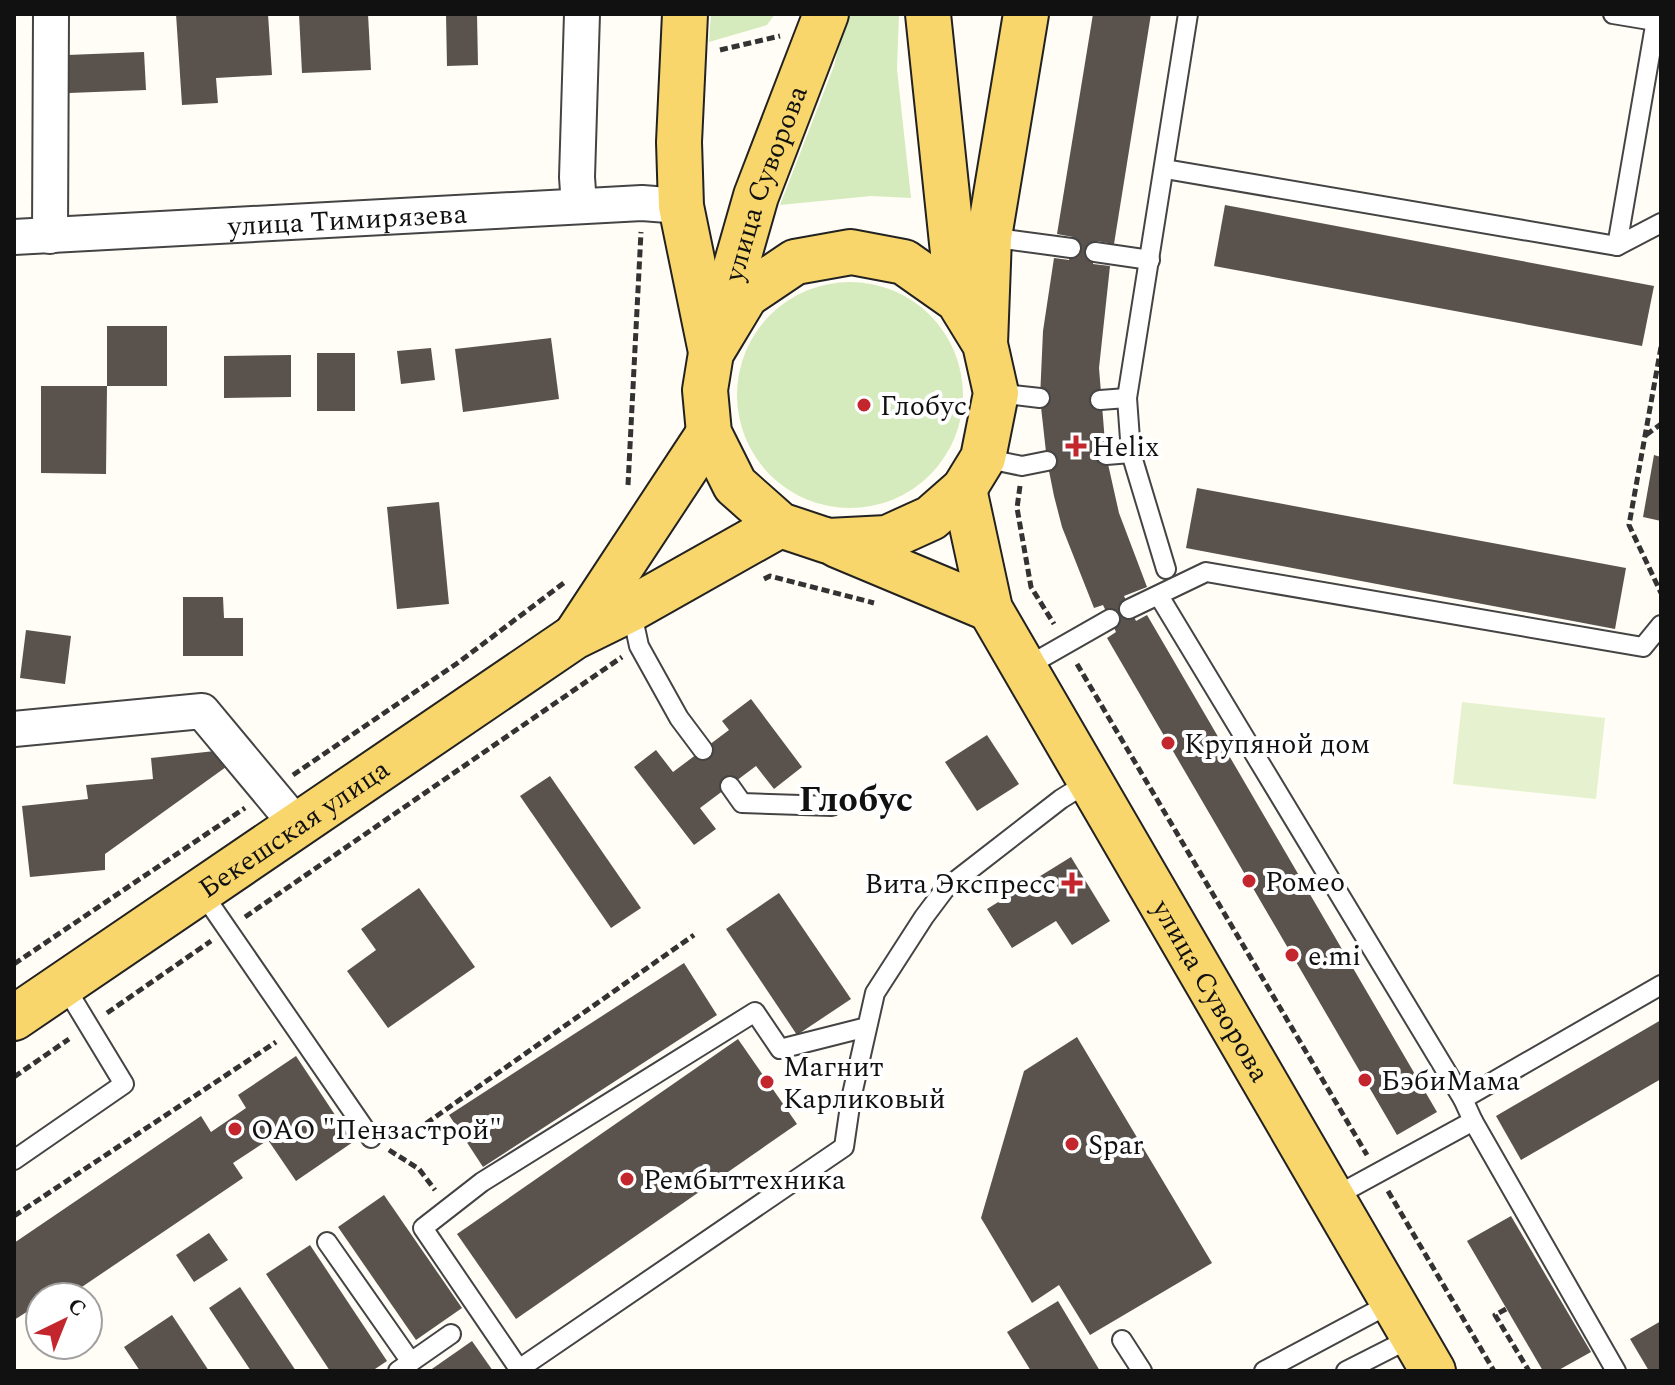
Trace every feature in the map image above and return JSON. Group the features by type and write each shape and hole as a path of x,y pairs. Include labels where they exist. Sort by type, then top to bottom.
{"main road":[{"path":"685,14 679,142 662,204 711,353"},
{"name":"улица Суворова","path":"711,353 756,196 826,14"},
{"path":"928,14 958,300"},
{"path":"828,541 887,538 931,518 990,471 996,393 985,344 989,237 1026,14"},
{"path":"985,344 958,300 904,262 851,252 795,262 746,295 711,353 705,390 709,433 735,485 780,525 828,541 990,609"},
{"name":"Бекешская улица","path":"14,1018 574,637 709,433"},
{"name":"улица Суворова","path":"990,471 990,609 1413,1337"},
{"name":"Бекешская улица","path":"574,637 635,628 780,525"}],"street":[{"path":"50,236 51,14"},
{"path":"579,206 577,177 582,14"},
{"name":"улица Тимирязева","path":"14,237 662,204"},
{"path":"14,729 202,711 297,825"}],"lane":[{"path":"1166,569 1131,453 1127,398 1188,14"},
{"path":"1613,14 1656,18 1617,246"},
{"path":"1165,169 1617,246 1661,223"},
{"path":"989,237 1071,248"},
{"path":"1095,252 1150,260"},
{"path":"996,393 1040,398"},
{"path":"1100,400 1127,398"},
{"path":"1106,455 1131,453"},
{"path":"990,471 1047,461"},
{"path":"1129,609 1206,572 1643,647 1661,625"},
{"path":"1159,596 1463,1099 1616,1371"},
{"path":"1024,668 1110,619"},
{"path":"635,628 679,718 703,750"},
{"path":"867,1027 780,1049 755,1012 482,1182 423,1228 519,1370 844,1147 851,1099 875,993 945,889 1061,799 1090,781"},
{"path":"730,786 742,803 832,806"},
{"path":"201,891 371,1138"},
{"path":"14,1160 124,1084 64,984"},
{"path":"1463,1099 1661,985"},
{"path":"1332,1198 1473,1121"},
{"path":"327,1242 404,1366 451,1334"},
{"path":"1264,1371 1413,1337"},
{"path":"1346,1371 1413,1337"},
{"path":"1122,1340 1142,1371"}],"path":[{"path":"715,51 779,36"},
{"path":"624,495 630,482 662,204"},
{"path":"1661,347 1629,525 1661,593"},
{"path":"1645,436 1661,424"},
{"path":"990,471 1017,508 1031,587 1494,1371"},
{"path":"757,583 770,576 880,605"},
{"path":"14,964 459,662 567,581"},
{"path":"14,1077 228,929 635,628"},
{"path":"421,1127 694,935"},
{"path":"14,1216 296,1029"},
{"path":"371,1138 419,1169 448,1208"},
{"path":"1506,1309 1495,1315 1529,1371"}],"green space":[{"path":"711,14 775,14 767,25 709,42"},
{"path":"847,14 899,14 897,69 911,198 871,196 780,205 834,66"},
{"path":"850,282 893,291 913,301 930,315 944,332 954,352 963,395 954,438 944,458 930,475 913,489 893,499 850,508 807,499 787,489 770,475 756,458 746,438 737,395 746,352 756,332 770,315 787,301 807,291"},
{"path":"1462,702 1605,718 1596,799 1453,784"}],"building":[{"path":"176,14 268,14 272,75 216,78 218,103 182,105"},
{"path":"299,14 368,14 371,70 302,73"},
{"path":"446,14 477,14 478,65 447,66"},
{"path":"1093,14 1151,14 1114,244 1097,241 1093,264 1110,266 1099,368 1106,455 1119,513 1147,587 1124,596 1136,621 1147,615 1437,1112 1397,1135 1107,638 1116,632 1103,605 1094,608 1062,527 1047,461 1040,398 1043,331 1054,258 1069,260 1073,237 1057,234"},
{"path":"144,52 146,90 69,93 67,55"},
{"path":"1225,205 1654,286 1642,346 1214,266"},
{"path":"107,326 167,326 167,386 107,386"},
{"path":"551,338 559,399 463,412 455,349"},
{"path":"431,348 435,380 401,384 397,351"},
{"path":"317,353 355,353 355,411 317,411"},
{"path":"291,355 291,397 224,398 224,356"},
{"path":"41,386 107,386 106,474 41,473"},
{"path":"1654,455 1661,457 1661,521 1643,517"},
{"path":"1197,488 1626,568 1615,629 1186,548"},
{"path":"439,502 449,604 397,609 387,507"},
{"path":"183,597 223,597 224,618 243,618 243,656 183,656"},
{"path":"26,630 71,636 65,684 20,678"},
{"path":"751,699 802,767 774,789 756,766 700,808 716,829 694,845 634,767 656,750 673,772 729,730 722,721"},
{"path":"987,735 1019,784 977,811 945,762"},
{"path":"224,750 226,767 105,854 105,870 30,877 22,806 88,799 86,785 153,779 151,758"},
{"path":"550,776 641,908 611,928 520,796"},
{"path":"1071,857 1110,921 1072,945 1056,921 1012,948 987,909"},
{"path":"419,888 475,967 388,1028 347,971 376,950 361,929"},
{"path":"779,893 851,999 797,1035 726,929"},
{"path":"684,963 717,1015 483,1167 449,1115"},
{"path":"1661,1020 1661,1079 1521,1160 1496,1116"},
{"name":"Spar","path":"1077,1037 1212,1263 1090,1335 1059,1285 1032,1303 981,1218 1024,1071"},
{"name":"Рембыттехника","path":"738,1039 797,1124 516,1319 457,1234"},
{"path":"296,1056 353,1142 296,1181 268,1140 233,1163 243,1178 91,1281 24,1281 24,1314 14,1320 14,1243 201,1116 211,1132 246,1108 238,1095"},
{"path":"384,1195 462,1308 416,1340 338,1227"},
{"path":"1511,1216 1591,1352 1557,1371 1543,1371 1467,1241"},
{"path":"209,1233 228,1260 194,1282 176,1255"},
{"path":"310,1245 387,1361 372,1371 330,1371 266,1274"},
{"path":"240,1287 296,1371 251,1371 209,1308"},
{"path":"1058,1301 1100,1371 1031,1371 1007,1332"},
{"path":"172,1315 209,1371 140,1371 124,1347"},
{"path":"1661,1321 1661,1371 1649,1371 1630,1339"},
{"path":"472,1341 493,1371 429,1371"}],"place":[{"name":"Глобус","path":"864,405"},
{"name":"Helix","path":"1076,446"},
{"name":"Крупяной дом","path":"1168,743"},
{"name":"Ромео","path":"1249,881"},
{"name":"Вита Экспресс","path":"1072,883"},
{"name":"e.mi","path":"1292,955"},
{"name":"БэбиМама","path":"1365,1080"},
{"name":"Магнит Карликовый","path":"767,1082"},
{"name":"ОАО \"Пензастрой\"","path":"235,1129"},
{"name":"Spar","path":"1072,1144"},
{"name":"Рембыттехника","path":"627,1179"}],"district":[{"name":"Глобус","path":"856,798"}]}
